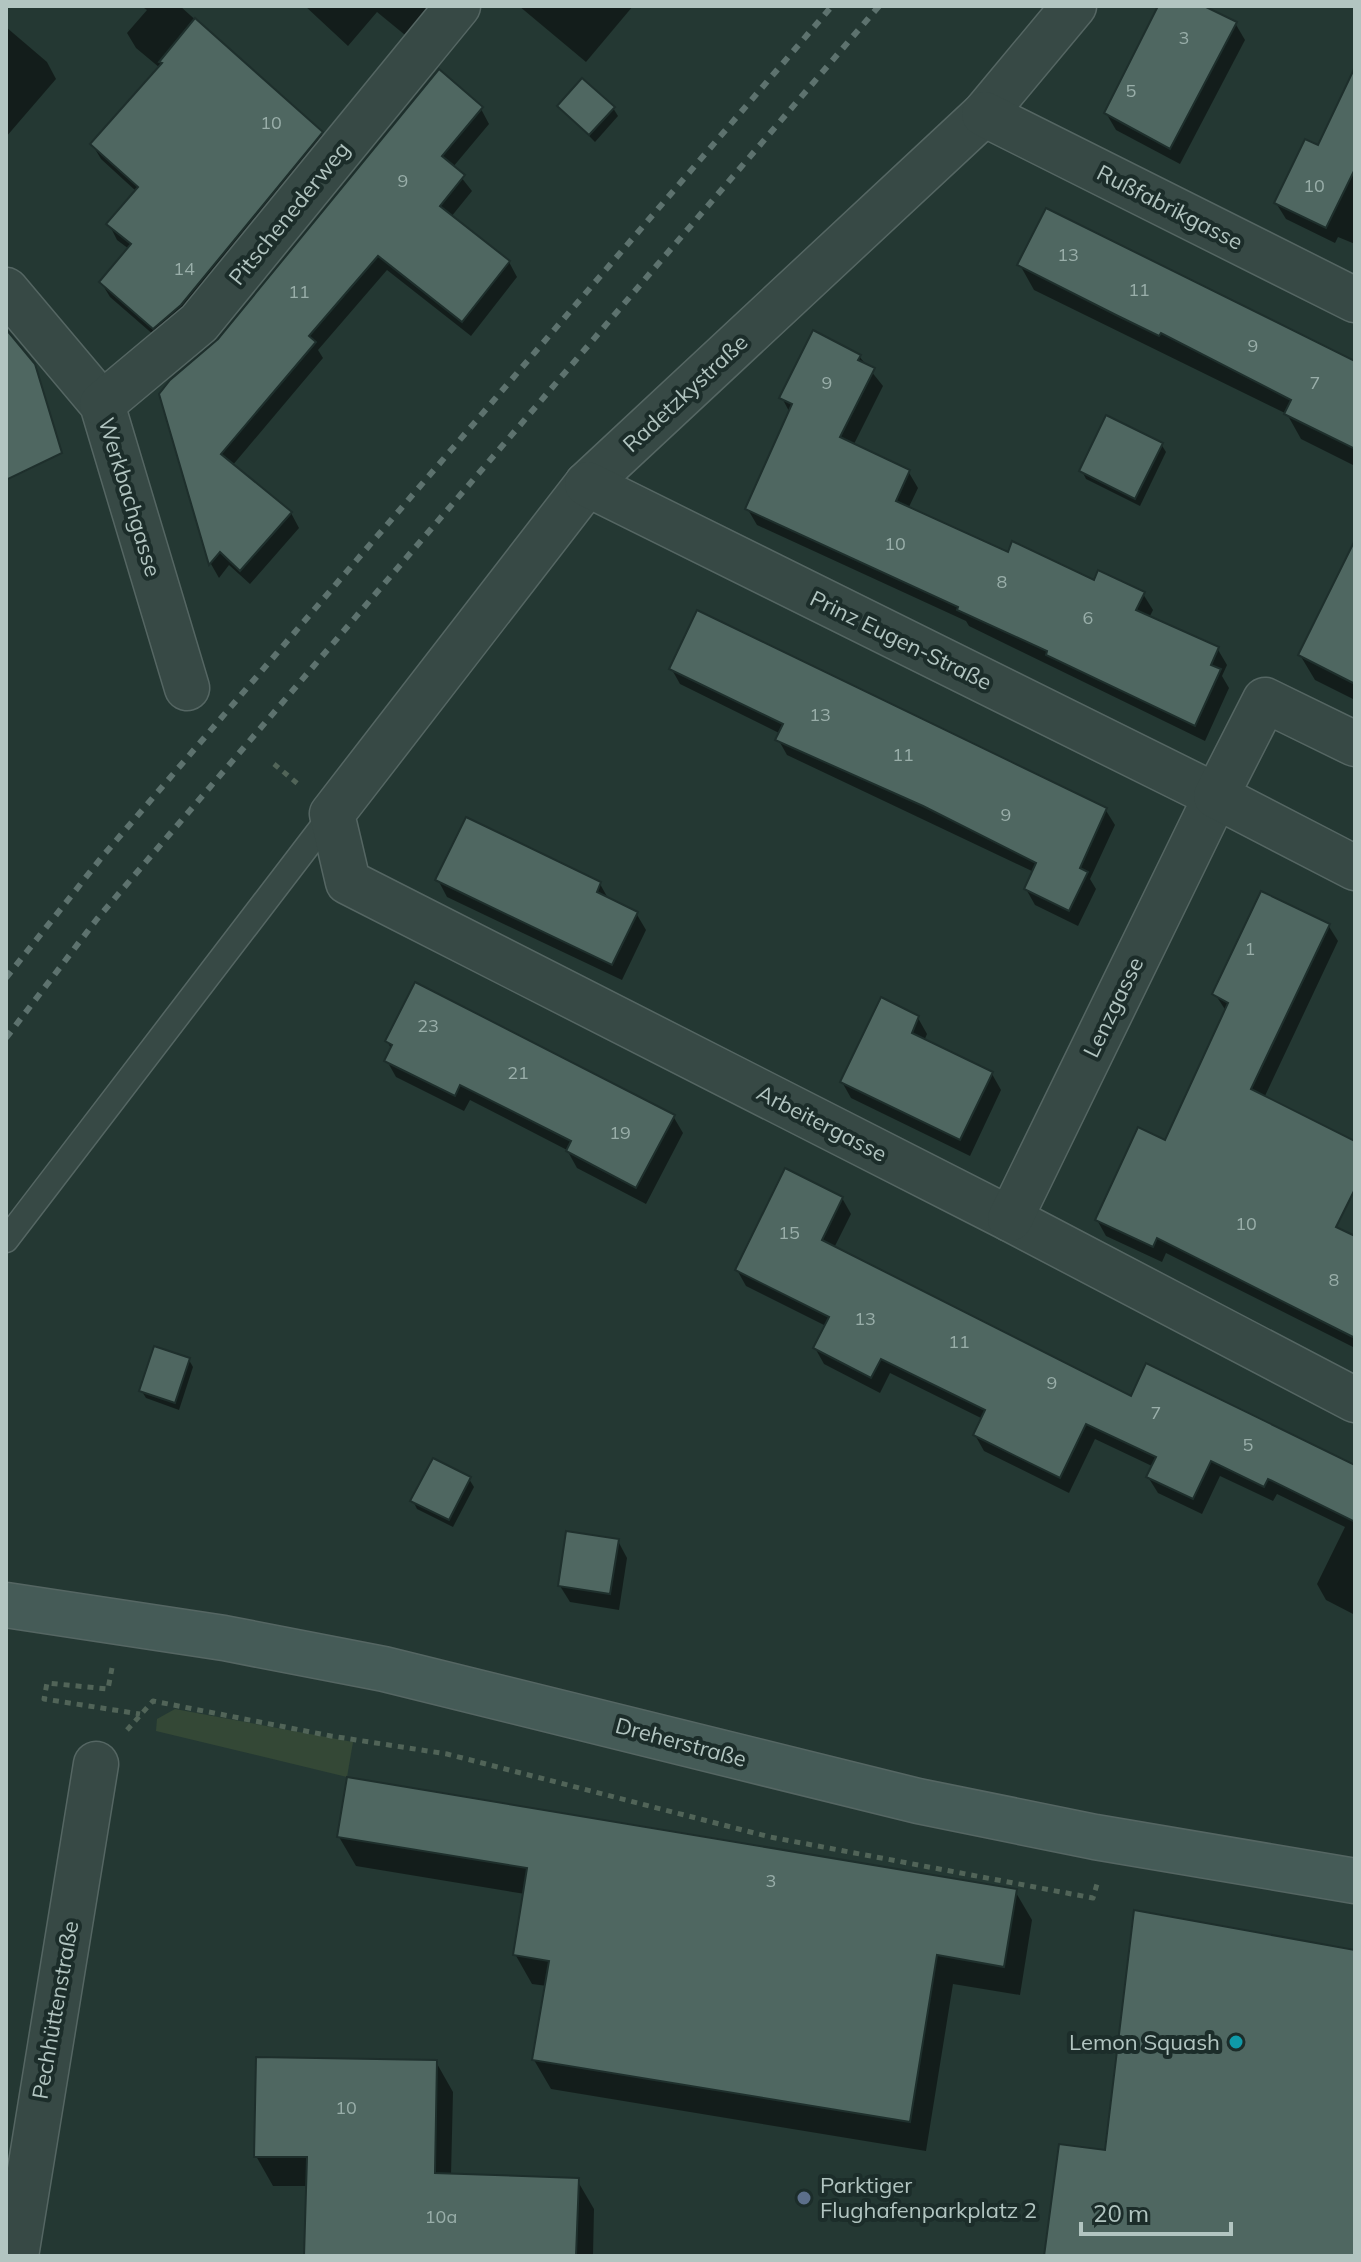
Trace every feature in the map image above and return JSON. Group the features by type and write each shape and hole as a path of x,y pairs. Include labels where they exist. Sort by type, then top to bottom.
{"street":[{"name":"Pitschenederweg","path":"102,404 199,323 458,6"},
{"name":"Radetzkystraße","path":"332,814 587,484 984,114 1074,6"},
{"name":"Rußfabrikgasse","path":"984,114 1355,300"},
{"name":"Werkbachgasse","path":"9,299 102,404 187,688"},
{"name":"Prinz Eugen-Straße","path":"587,484 1355,868"},
{"name":"Lenzgasse","path":"1010,1219 1265,700 1355,744"},
{"name":"Arbeitergasse","path":"332,814 348,882 1010,1219 1355,1400"},
{"name":"Dreherstraße","path":"6,1605 224,1638 384,1669 918,1801 1095,1837 1355,1881"},
{"name":"Pechhüttenstraße","path":"16,2256 96,1764"}],"lane":[{"path":"6,1240 332,814"}],"path":[{"path":"112,1666 108,1689 47,1683 44,1699 141,1715"},
{"path":"96,1764 153,1701 331,1736 447,1754 770,1837 1093,1898 1099,1879"}],"green space":[{"path":"175,1709 353,1742 347,1777 156,1731 157,1719"}],"building":[{"path":"1158,6 1204,6 1237,22 1170,149 1104,113"},
{"path":"195,18 323,132 181,305 153,329 99,282 131,244 106,224 138,187 90,144 162,63 159,62"},
{"path":"1355,67 1355,169 1326,228 1274,203 1305,139 1318,145"},
{"path":"439,69 483,107 442,156 465,175 440,206 510,261 462,322 378,256 309,336 316,342 221,454 292,512 240,571 220,552 209,565 159,394 170,380 218,339"},
{"path":"582,78 615,107 589,135 557,106"},
{"path":"1046,208 1355,361 1355,449 1284,414 1291,400 1161,333 1159,336 1017,265"},
{"path":"6,329 35,364 62,453 6,480"},
{"path":"813,330 861,355 858,360 875,368 840,437 910,470 896,501 1008,552 1012,541 1094,580 1098,570 1145,592 1136,610 1219,647 1211,665 1221,669 1195,726 1046,655 1047,651 957,610 958,607 745,509 792,404 779,398"},
{"path":"1106,415 1163,443 1135,499 1079,471"},
{"path":"1355,540 1355,684 1298,655"},
{"path":"697,610 1107,808 1080,868 1088,872 1069,911 1024,889 1036,863 923,806 775,740 783,724 669,669"},
{"path":"466,817 601,882 597,892 638,912 612,965 435,880"},
{"path":"1261,891 1330,924 1251,1089 1355,1141 1355,1189 1336,1227 1355,1236 1355,1338 1157,1238 1153,1247 1095,1220 1138,1127 1165,1140 1228,1003 1212,994"},
{"path":"415,982 675,1115 636,1188 566,1151 571,1141 460,1085 455,1096 384,1061 392,1045 385,1041"},
{"path":"881,997 919,1016 912,1033 993,1072 960,1140 840,1082"},
{"path":"785,1168 843,1197 822,1240 1131,1396 1146,1363 1355,1465 1355,1522 1268,1479 1264,1487 1211,1461 1193,1499 1146,1477 1156,1457 1086,1424 1060,1478 973,1435 985,1410 881,1359 871,1378 813,1348 829,1317 735,1270"},
{"path":"154,1346 190,1358 175,1403 139,1391"},
{"path":"433,1458 471,1477 449,1520 410,1501"},
{"path":"566,1531 619,1539 610,1594 558,1586"},
{"path":"347,1777 1017,1889 1004,1967 937,1955 910,2122 532,2060 549,1961 513,1955 527,1868 337,1837"},
{"name":"Lemon Squash","path":"1134,1910 1355,1950 1355,2256 1044,2256 1059,2144 1105,2150"},
{"path":"256,2057 437,2060 435,2173 579,2178 576,2256 304,2256 307,2157 254,2157"}],"railway":[{"path":"6,978 102,857 832,6"},
{"path":"6,1038 97,919 879,6"}],"place":[{"name":"Lemon Squash","path":"1236,2042"},
{"name":"Parktiger Flughafenparkplatz 2","path":"804,2198"}]}
